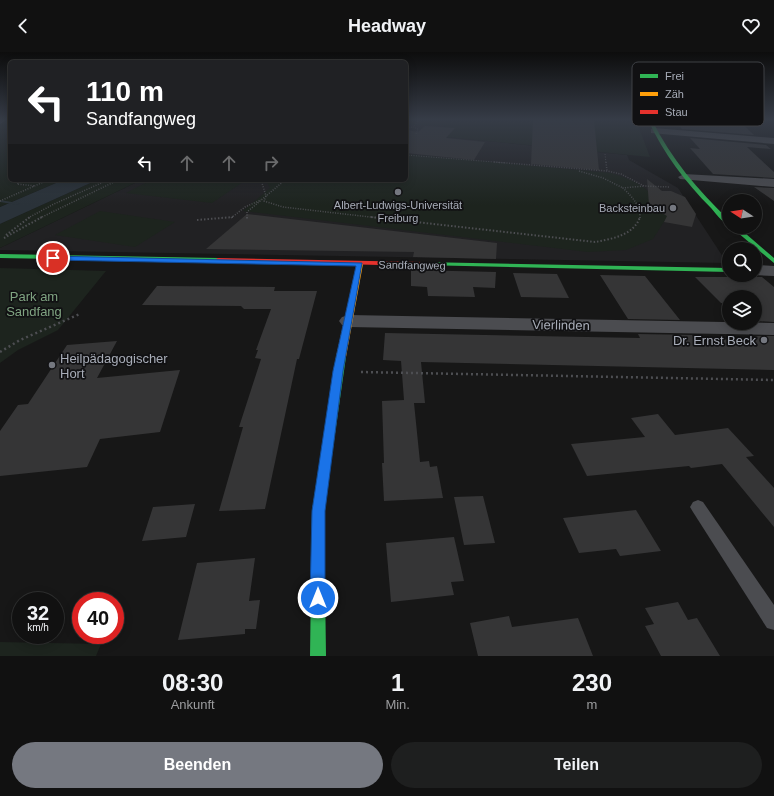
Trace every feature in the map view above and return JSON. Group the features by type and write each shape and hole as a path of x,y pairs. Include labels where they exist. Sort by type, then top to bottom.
{"street":[{"path":"664,148 674,165 694,189 722,215"},
{"path":"684,177 774,183"},
{"path":"742,234 774,261"},
{"name":"Sandfangweg","path":"0,256 722,270"},
{"path":"318,656 318,511 338,371 360,264"},
{"path":"762,270 774,271"},
{"name":"Vierlinden","path":"349,321 774,329"}],"lane":[{"path":"698,507 774,621"}],"path":[{"path":"605,154 607,171"},
{"path":"408,155 607,171 621,174 644,186"},
{"path":"262,182 266,196 264,201 283,207 595,242 624,236 634,229 639,220 640,212 638,204 623,188 603,178 569,169"},
{"path":"21,182 17,184 35,186"},
{"path":"1,200 44,182"},
{"path":"104,182 28,218 13,227 4,238 33,221 114,182"},
{"path":"247,219 248,212 283,182"},
{"path":"623,188 644,186 694,189"},
{"path":"197,220 231,218 245,206 261,200"},
{"path":"0,352 20,340 80,314"},
{"path":"338,371 774,380"}],"shaded area":[{"name":"Albert-Ludwigs-Universität Freiburg","path":"408,148 559,148 627,155 629,160 678,188 722,255 722,263 0,250 0,248 137,182 408,182"},
{"path":"58,182 93,182 0,224 0,207"}],"green space":[{"path":"0,148 8,148 8,182 58,182 0,207"},
{"path":"560,148 647,148 650,157"},
{"path":"408,154 611,173 631,180 645,188 649,192 649,205 656,209 664,210 670,220 665,220 653,239 626,250 588,252 243,211 270,188 267,182 408,182"},
{"path":"93,182 137,182 0,248 0,224"},
{"path":"147,182 243,182 212,203 126,193"},
{"path":"100,211 175,222 135,247 55,235"},
{"name":"Park am Sandfang","path":"0,268 106,271 58,330 18,350 0,363"},
{"path":"0,642 12,642 12,644 101,644 96,656 0,656"}],"building":[{"path":"408,148 481,148 474,160 408,153"},
{"path":"532,148 597,148 599,170 531,164"},
{"path":"690,148 748,148 774,172 774,178 713,174"},
{"name":"Backsteinbau","path":"647,179 662,191 671,191 685,197 696,214 692,227 664,222 667,216 649,205"},
{"path":"754,187 774,188 774,201"},
{"path":"247,214 497,243 496,259 413,257 414,252 206,249"},
{"path":"411,270 496,272 495,288 473,287 475,297 428,296 427,287 411,286"},
{"path":"513,273 557,274 569,298 521,297"},
{"path":"600,275 645,276 680,320 628,319"},
{"path":"695,277 722,277 722,282 762,282 762,277 774,287 774,322 762,321 762,290 722,290 721,303"},
{"path":"157,286 275,287 274,291 317,291 299,359 297,359 265,509 219,511 243,427 239,427 261,359 255,358 258,350 256,350 271,309 244,309 241,306 142,305"},
{"path":"385,333 640,338 638,334 692,335 695,339 755,340 755,336 774,336 774,370 421,362 425,403 414,403 420,462 429,461 430,467 437,466 443,498 384,501 382,463 384,463 382,401 404,400 401,361 383,360"},
{"path":"117,341 97,378 180,370 160,432 100,439 87,467 0,476 0,431 18,405 28,404 67,345"},
{"path":"658,414 675,435 728,428 754,456 746,457 774,488 774,527 722,464 691,468 689,466 587,476 571,444 645,437 631,418"},
{"path":"483,496 495,543 464,545 454,497"},
{"path":"195,504 186,537 142,541 153,507"},
{"path":"636,510 661,551 620,556 616,549 579,553 563,518"},
{"path":"454,537 464,581 451,582 454,595 391,602 386,543"},
{"path":"255,558 249,601 260,600 256,629 245,629 245,634 178,640 197,563"},
{"path":"678,602 688,620 697,618 720,656 661,656 645,626 654,624 645,608"},
{"path":"509,616 512,627 578,618 593,656 478,656 470,623"}],"waterway":[{"path":"0,201 18,204"}],"traffic: fast":[{"path":"665,148 695,188 722,216"},
{"path":"742,234 774,261"},
{"path":"0,256 218,260"},
{"path":"422,264 722,270"},
{"path":"318,656 318,511 341,357"}],"traffic: slow":[{"path":"341,357 360,264"}],"traffic: jam":[{"path":"218,260 422,264"}],"place":[{"name":"Albert-Ludwigs-Universität Freiburg","path":"398,192"},
{"name":"Backsteinbau","path":"673,208"},
{"name":"Dr. Ernst Beck","path":"764,340"},
{"name":"Heilpädagogischer Hort","path":"52,365"}],"route":[{"path":"53,258 360,264 338,371 318,511 318,598"}]}
